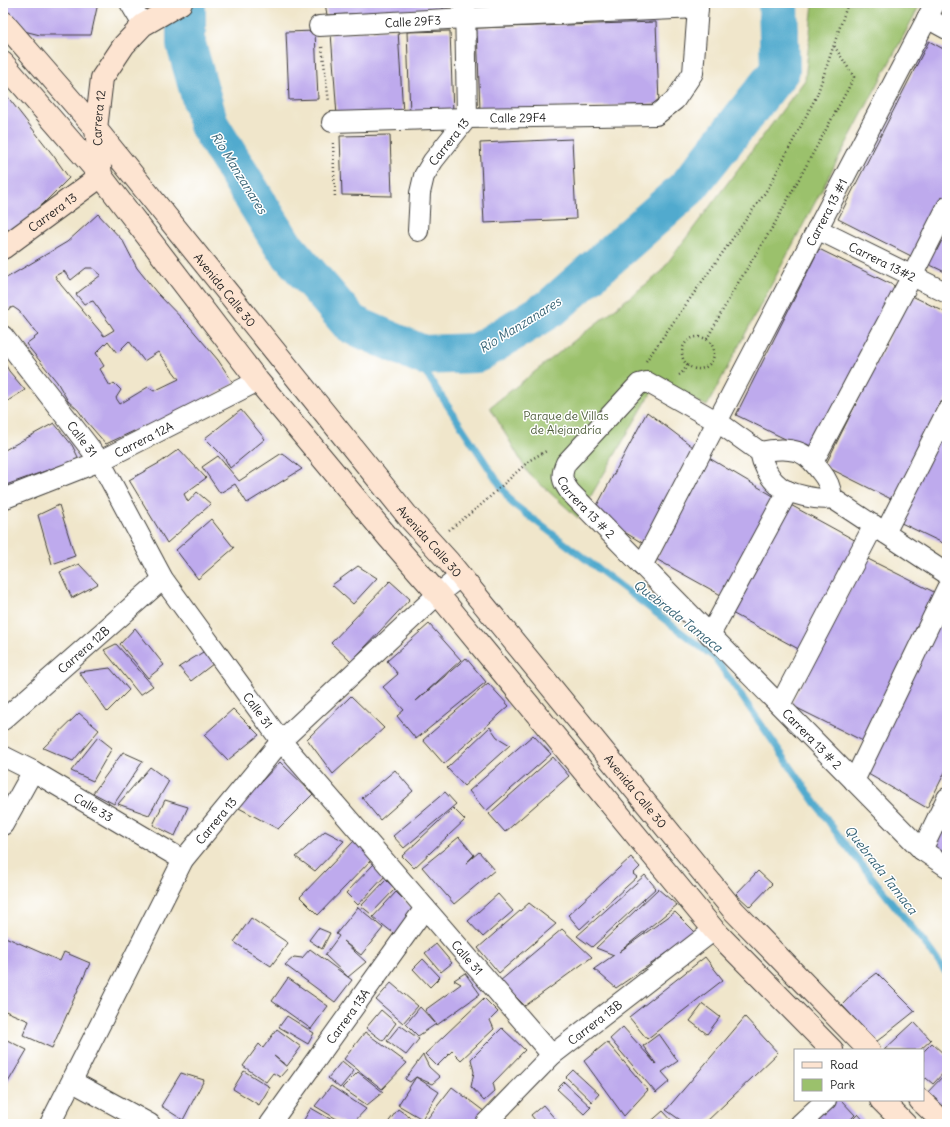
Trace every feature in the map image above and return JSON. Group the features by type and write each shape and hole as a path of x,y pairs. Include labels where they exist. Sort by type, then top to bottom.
{"main road":[{"name":"Carrera 12","path":"101,176 96,129 102,78 124,45 147,23 181,3"},
{"name":"Avenida Calle 30","path":"3,22 96,129 410,519 461,576 734,911 868,1049"},
{"path":"3,63 101,176 258,381 388,537 438,594 714,930 831,1049"},
{"name":"Carrera 13","path":"3,248 101,176"},
{"path":"882,1101 905,1124"},
{"path":"921,1101 945,1124"}],"street":[{"path":"130,3 147,23"},
{"name":"Calle 29F3","path":"319,26 465,10 697,5"},
{"name":"Calle 29F4","path":"332,122 656,115 675,100 693,73 697,5"},
{"name":"Carrera 13","path":"418,231 420,193 424,176 433,161 467,118 465,10"},
{"path":"931,11 947,29"},
{"name":"Carrera 13 #1","path":"642,566 931,11"},
{"path":"813,462 947,207"},
{"name":"Carrera 13#2","path":"817,229 947,293"},
{"name":"Calle 31","path":"3,336 100,461 163,579 281,741 552,1055"},
{"name":"Carrera 12A","path":"3,499 100,461 258,381"},
{"name":"Carrera 13 # 2","path":"760,452 718,422 647,382 639,384 566,463 562,473 564,483 570,492 642,566 922,850 947,867"},
{"path":"780,705 947,411"},
{"path":"832,498 825,477 813,462 804,455 790,450 769,450 760,452 762,460 777,485 788,491 811,498 832,498 947,574"},
{"path":"710,635 788,491"},
{"name":"Carrera 13","path":"50,1124 73,1082 183,860 281,741 438,594 461,576"},
{"name":"Carrera 12B","path":"3,720 163,579"},
{"path":"854,781 947,588"},
{"name":"Calle 33","path":"3,756 33,771 183,860"},
{"path":"3,825 33,771"},
{"path":"922,850 947,798"},
{"name":"Carrera 13A","path":"270,1124 426,908"},
{"name":"Carrera 13B","path":"485,1124 552,1055 714,930"},
{"path":"73,1082 150,1124"},
{"path":"800,1124 825,1101"}],"path":[{"path":"644,363 769,187 817,95 848,3"},
{"path":"707,340 735,288 775,223 854,77 833,44"},
{"path":"697,337 707,340 713,348 714,353 711,363 697,369 688,365 682,356 684,345 688,341 697,337"},
{"path":"433,543 482,504 530,460 554,447"}],"green space":[{"name":"Parque de Villas de Alejandría","path":"813,3 921,3 707,406 657,383 578,518 528,473 490,407 659,274 805,80"}],"building":[{"path":"3,3 98,3 91,35 40,35 20,30 11,20"},
{"path":"325,3 443,3 443,10 327,15"},
{"path":"473,3 504,3 504,4 473,6"},
{"path":"656,22 659,104 480,111 477,28"},
{"path":"398,30 403,114 337,116 331,33"},
{"path":"315,31 318,99 289,100 286,32"},
{"path":"450,31 453,113 410,114 407,32"},
{"path":"929,41 947,51 947,195 915,258 838,219"},
{"path":"3,91 69,178 11,236 3,226 3,196 8,191 3,186"},
{"path":"390,135 392,196 342,195 340,136"},
{"path":"572,139 576,219 484,223 480,143"},
{"path":"98,214 123,241 137,268 157,293 190,327 218,360 234,384 137,436 134,431 106,444 78,410 68,401 57,382 26,344 38,335 19,311 13,307 3,312 3,280 67,242","holes":["86,268 93,268 101,275 76,294 84,304 93,301 114,330 104,336 55,276 64,271 71,280","108,341 117,353 129,341 144,361 158,352 179,379 154,391 148,387 120,404 116,398 121,390 114,383 110,386 100,369 104,366 96,353"]},
{"path":"947,222 947,273 926,263"},
{"path":"819,249 899,288 816,454 736,415"},
{"path":"910,295 947,313 947,398 895,501 825,466"},
{"path":"3,360 9,371 25,390 3,404"},
{"path":"241,410 265,439 230,468 224,457 205,438"},
{"path":"647,412 697,450 649,547 593,513"},
{"path":"947,422 947,545 897,521"},
{"path":"54,423 72,445 79,459 3,486 3,451"},
{"path":"179,449 206,478 184,494 188,502 197,492 211,504 167,543 129,480 161,462"},
{"path":"282,453 302,469 247,503 235,484 220,493 202,467 218,456 239,481"},
{"path":"709,458 780,500 728,599 656,559"},
{"path":"787,503 860,543 804,652 730,612"},
{"path":"59,505 75,556 52,564 38,515"},
{"path":"211,519 234,548 198,579 176,550"},
{"path":"866,558 940,595 865,742 791,705"},
{"path":"79,564 98,584 72,598 60,572"},
{"path":"358,566 377,578 353,604 332,585"},
{"path":"390,581 410,599 351,662 331,643"},
{"path":"947,606 947,768 927,808 863,771"},
{"path":"429,624 461,660 416,701 466,658 486,682 416,739 397,716 404,710 383,687 398,674 387,661"},
{"path":"135,628 164,665 148,678 120,644"},
{"path":"116,644 153,686 140,695 104,650"},
{"path":"208,649 218,660 191,681 179,667"},
{"path":"110,668 129,690 107,712 79,672"},
{"path":"488,683 509,706 444,764 423,740"},
{"path":"351,696 384,728 333,774 307,739"},
{"path":"233,709 259,735 228,760 204,735"},
{"path":"79,713 99,730 73,761 43,748"},
{"path":"490,727 497,737 510,745 464,786 447,768"},
{"path":"533,735 551,754 486,811 469,791"},
{"path":"98,737 112,748 93,781 71,771"},
{"path":"123,752 143,761 114,804 93,793"},
{"path":"553,757 569,776 505,832 489,814"},
{"path":"280,762 313,794 278,829 237,807"},
{"path":"150,767 169,781 149,815 118,804"},
{"path":"395,770 413,791 380,820 362,798"},
{"path":"445,792 456,804 404,848 393,836"},
{"path":"165,800 188,807 175,836 153,825"},
{"path":"453,808 465,820 414,868 402,856"},
{"path":"947,813 947,858 930,846"},
{"path":"325,831 344,841 315,871 296,857"},
{"path":"459,837 474,855 465,864 479,852 495,870 454,904 422,867"},
{"path":"355,840 373,858 318,915 300,897"},
{"path":"631,857 640,867 633,874 637,877 580,929 568,915"},
{"path":"374,864 386,875 358,905 346,893"},
{"path":"758,871 772,884 750,907 736,894"},
{"path":"645,875 656,888 592,947 577,936"},
{"path":"386,880 395,889 371,914 361,906"},
{"path":"658,889 677,905 619,952 675,912 696,933 616,988 594,969 614,955 596,948"},
{"path":"396,892 418,914 397,936 373,917"},
{"path":"498,894 513,911 483,937 468,921"},
{"path":"529,903 556,924 499,973 478,948"},
{"path":"358,907 383,928 361,955 343,941 366,962 348,977 325,955 339,936 336,934"},
{"path":"251,918 288,943 271,966 234,942"},
{"path":"318,928 330,933 322,949 309,940"},
{"path":"562,929 592,957 525,1006 500,981"},
{"path":"3,936 60,961 64,952 90,963 52,1048 23,1035 29,1021 3,1010"},
{"path":"436,944 452,963 441,972 425,953"},
{"path":"310,949 352,980 335,1002 285,965 294,957 302,958"},
{"path":"705,957 723,980 647,1039 629,1017"},
{"path":"423,959 440,977 430,987 413,969"},
{"path":"465,973 480,994 437,1025 425,1010 461,984 454,980"},
{"path":"877,973 915,1011 876,1042 842,1005 859,987"},
{"path":"288,978 328,1006 311,1029 272,1001"},
{"path":"391,983 418,1006 403,1023 376,1000"},
{"path":"484,998 498,1012 490,1020 494,1029 461,1060 452,1051 437,1066 425,1054"},
{"path":"703,1004 720,1017 707,1034 690,1021"},
{"path":"420,1007 436,1024 418,1036 406,1024"},
{"path":"381,1010 396,1023 383,1041 366,1028"},
{"path":"287,1016 314,1033 308,1044 279,1027"},
{"path":"745,1017 778,1053 704,1124 686,1124 666,1110"},
{"path":"914,1022 931,1040 921,1049 885,1049"},
{"path":"400,1025 419,1039 406,1055 387,1041"},
{"path":"623,1027 656,1064 643,1046 659,1034 678,1061 662,1072 670,1081 656,1093 610,1039"},
{"path":"502,1028 525,1050 493,1083 495,1091 484,1101 471,1087 474,1072 471,1059"},
{"path":"277,1029 301,1047 287,1066 274,1056 288,1068 280,1077 273,1073 266,1082 243,1066 259,1044 263,1048"},
{"path":"365,1032 407,1063 382,1089 344,1059"},
{"path":"3,1038 27,1050 4,1089 3,1088"},
{"path":"607,1042 648,1090 624,1116 584,1061"},
{"path":"932,1043 947,1057 947,1069 933,1084 926,1078 924,1080 924,1051"},
{"path":"423,1055 429,1067 440,1077 432,1084 416,1077 410,1082 405,1079"},
{"path":"342,1061 354,1071 340,1088 328,1078"},
{"path":"573,1070 599,1094 592,1102 566,1077"},
{"path":"244,1071 270,1087 259,1105 233,1089"},
{"path":"358,1072 383,1092 367,1105 342,1088"},
{"path":"947,1072 947,1102 936,1113 924,1098 924,1096"},
{"path":"181,1073 204,1080 183,1120 161,1106"},
{"path":"416,1077 439,1092 422,1119 398,1105"},
{"path":"564,1082 591,1107 584,1114 557,1089"},
{"path":"331,1086 366,1109 352,1124 345,1124 315,1106"},
{"path":"452,1087 485,1112 476,1124 425,1124 424,1123"},
{"path":"828,1101 842,1101 855,1115 846,1124 803,1124"},
{"path":"543,1105 557,1121 554,1124 538,1124 531,1115"},
{"path":"311,1108 339,1124 302,1123"},
{"path":"398,1109 419,1124 387,1124"},
{"path":"663,1111 675,1124 648,1124"},
{"path":"858,1114 867,1124 848,1124"},
{"path":"528,1120 532,1124 524,1124"}],"waterway":[{"name":"Río Manzanares","path":"186,3 186,44 209,125 283,245 351,324 423,355 477,353 551,308 688,187 780,70 778,3"},
{"name":"Quebrada Tamaca","path":"423,355 426,373 512,503 715,658 838,835 927,946 947,974"}]}
